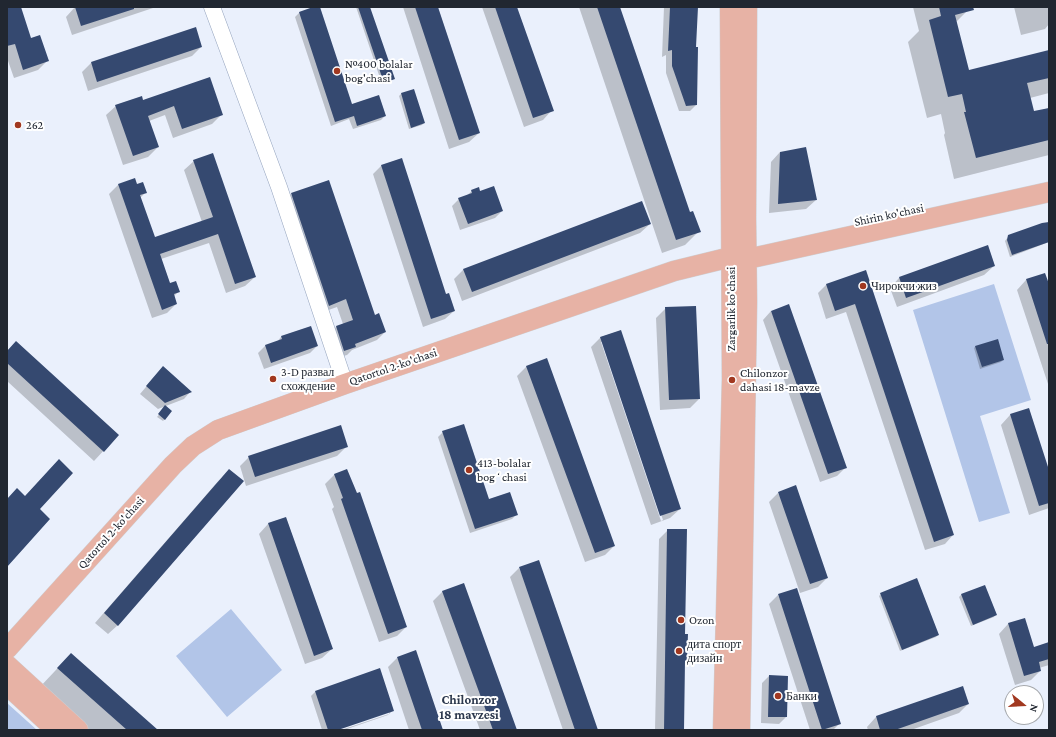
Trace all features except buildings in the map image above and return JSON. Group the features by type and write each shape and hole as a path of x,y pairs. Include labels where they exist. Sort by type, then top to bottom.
{"main road":[{"name":"Zargarlik ko'chasi","path":"730,7 730,209 741,254 747,310 740,730"},
{"name":"Zargarlik ko'chasi","path":"723,730 732,380 741,254 747,7"},
{"name":"Shirin ko'chasi","path":"741,254 1049,181"},
{"name":"Shirin ko'chasi","path":"741,254 1049,192"},
{"name":"Qatortol 2-ko'chasi","path":"7,649 172,465 194,446 218,430 345,384 674,271 741,254"},
{"path":"7,665 78,730"},
{"path":"7,685 56,730"}],"street":[{"path":"212,7 279,187 345,384"}],"shaded area":[{"path":"994,284 1031,400 980,416 1010,513 979,522 913,310"},
{"path":"231,609 282,670 227,717 176,656"},
{"path":"7,703 37,730 7,730"}],"place":[{"name":"№400 bolalar bog'chasi","path":"337,71"},
{"name":"262","path":"18,125"},
{"name":"Чирокчи жиз","path":"863,286"},
{"name":"3-D развал схождение","path":"273,379"},
{"name":"Chilonzor dahasi 18-mavze","path":"732,380"},
{"name":"413-bolalar bogʻchasi","path":"469,470"},
{"name":"Ozon","path":"681,620"},
{"name":"дита спорт дизайн","path":"679,651"},
{"name":"Банки","path":"778,696"}],"district":[{"name":"Chilonzor 18 mavzesi","path":"469,708"}]}
